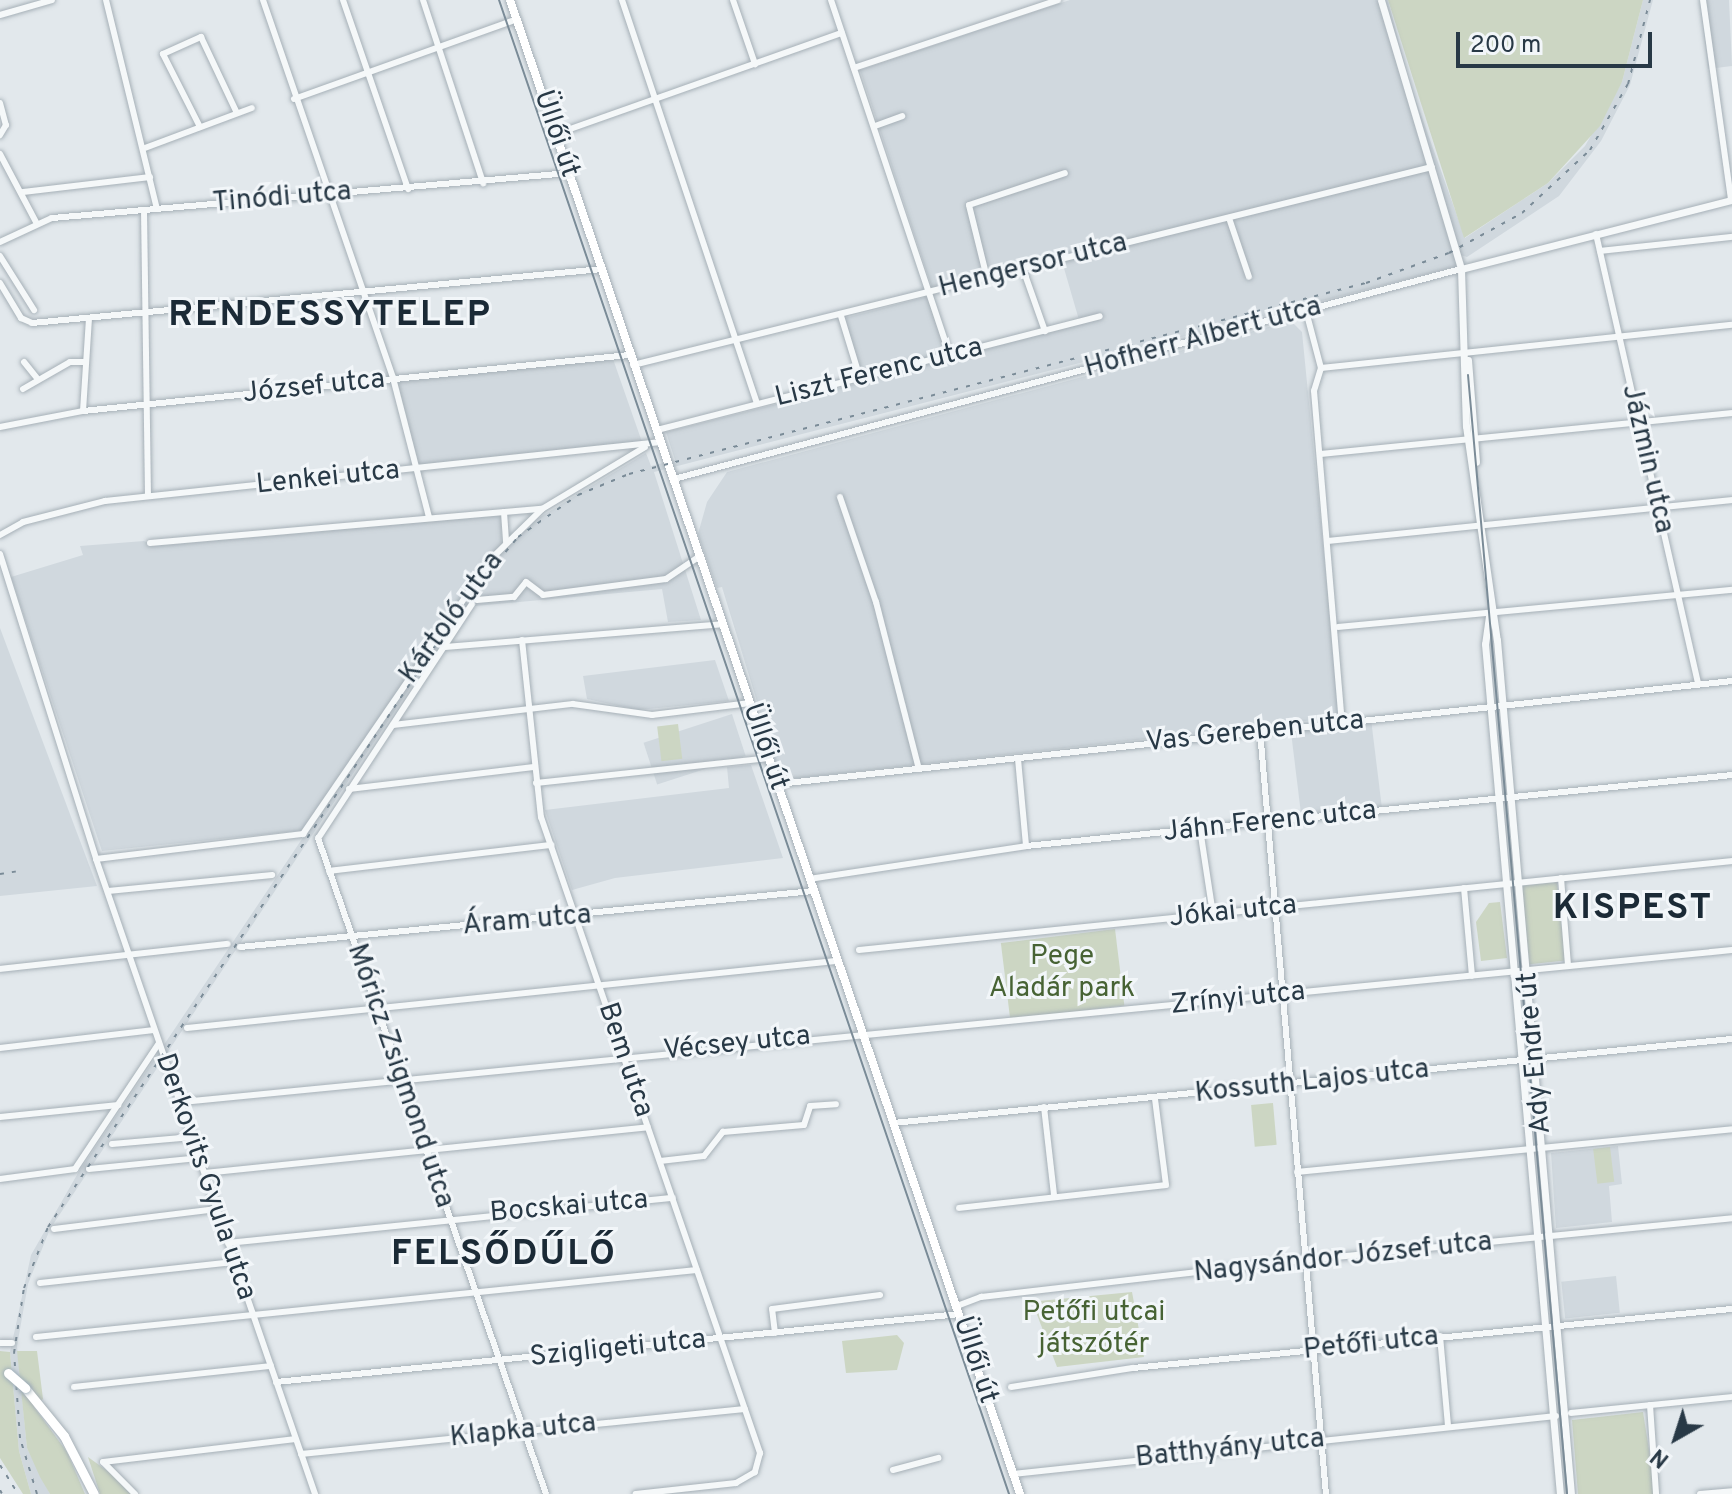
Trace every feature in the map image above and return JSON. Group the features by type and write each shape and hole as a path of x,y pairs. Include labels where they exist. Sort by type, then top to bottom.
{"main road":[{"name":"Üllői út","path":"510,0 1020,1494"},
{"path":"0,1366 51,1417 94,1494"}],"street":[{"path":"0,15 52,0"},
{"path":"106,0 145,148 157,209"},
{"path":"263,0 294,99 393,378 429,517"},
{"path":"343,0 408,189"},
{"path":"423,0 483,183"},
{"path":"622,0 757,404"},
{"path":"733,0 755,64"},
{"path":"854,68 1058,0"},
{"name":"Ady Endre út","path":"1381,0 1461,269 1466,354 1478,440 1475,472"},
{"path":"1703,0 1731,200"},
{"path":"833,1 932,291 950,355"},
{"path":"294,99 517,19"},
{"path":"556,134 842,33"},
{"path":"200,127 163,54 201,37 237,113"},
{"path":"0,103 6,125 0,135"},
{"path":"145,148 252,108"},
{"path":"875,126 902,116"},
{"path":"0,154 23,192 36,222"},
{"name":"Hengersor utca","path":"633,365 841,316 1432,167"},
{"name":"Tinódi utca","path":"1,240 36,222 569,173"},
{"path":"987,278 969,205 1065,173"},
{"path":"23,192 150,177"},
{"name":"Hofherr Albert utca","path":"674,479 1731,200"},
{"path":"144,210 150,311 148,496"},
{"path":"1229,218 1249,277"},
{"name":"Jázmin utca","path":"1596,234 1698,684"},
{"path":"1600,251 1732,237"},
{"path":"0,256 34,310"},
{"path":"0,283 26,322 602,269"},
{"path":"1023,269 1045,331"},
{"path":"1306,311 1321,368 1314,391 1338,627 1342,722"},
{"path":"841,316 860,378"},
{"name":"Liszt Ferenc utca","path":"657,430 1100,316"},
{"path":"83,411 89,318"},
{"path":"1321,368 1732,325"},
{"name":"Ady Endre út","path":"1466,354 1462,376 1468,440 1475,472 1513,797 1560,1326 1571,1494"},
{"name":"József utca","path":"0,427 83,411 629,355"},
{"path":"24,362 37,378"},
{"path":"23,389 37,378 70,362 86,362"},
{"path":"1321,454 1732,413"},
{"name":"Lenkei utca","path":"0,535 73,508 148,496 645,447 661,442"},
{"name":"Kártoló utca","path":"96,859 303,834 476,576 542,509 645,447"},
{"path":"840,497 876,602 919,769"},
{"path":"1328,541 1658,510 1732,500"},
{"path":"150,543 542,509"},
{"path":"504,512 506,543"},
{"name":"Derkovits Gyula utca","path":"0,554 96,859 315,1494"},
{"path":"349,789 475,602 514,597 526,582 543,595 666,579 700,556"},
{"path":"1338,627 1732,590"},
{"name":"Ady Endre út","path":"1490,614 1485,644 1549,1327 1560,1494"},
{"path":"445,647 722,624"},
{"name":"Bem utca","path":"522,640 536,783 551,845 760,1453 755,1472 729,1485 636,1494"},
{"name":"Vas Gereben utca","path":"778,784 1732,681"},
{"path":"393,725 573,704 652,715 750,703"},
{"path":"1260,731 1287,1082 1326,1494"},
{"path":"536,783 769,758"},
{"path":"1018,759 1026,846"},
{"path":"349,789 534,767"},
{"name":"Jáhn Ferenc utca","path":"809,879 1026,846 1732,775"},
{"name":"Móricz Zsigmond utca","path":"349,789 318,838 546,1494"},
{"path":"1200,829 1213,914"},
{"path":"329,871 551,845"},
{"path":"1732,861 1561,878 1568,965 1732,950"},
{"path":"108,891 272,875"},
{"name":"Jókai utca","path":"859,950 1561,878"},
{"path":"1464,888 1472,976"},
{"name":"Áram utca","path":"240,947 813,891"},
{"path":"0,969 228,944"},
{"path":"187,1028 836,961"},
{"name":"Zrínyi utca","path":"862,1036 1568,965"},
{"path":"0,1048 154,1030"},
{"name":"Vécsey utca","path":"182,1102 624,1055 815,1037 862,1036"},
{"name":"Kossuth Lajos utca","path":"893,1123 1732,1039"},
{"path":"0,1179 75,1169 159,1043"},
{"path":"959,1208 1054,1195 1166,1185 1155,1099"},
{"path":"660,1161 704,1156 723,1132 804,1125 810,1106 836,1104"},
{"path":"0,1117 118,1105"},
{"path":"1044,1107 1054,1195"},
{"path":"205,1173 648,1127"},
{"path":"1297,1172 1732,1129"},
{"path":"112,1144 193,1137"},
{"path":"89,1169 200,1158"},
{"name":"Bocskai utca","path":"228,1243 449,1217 673,1198"},
{"path":"54,1229 217,1209"},
{"name":"Nagysándor József utca","path":"958,1310 981,1297 1732,1218"},
{"path":"40,1283 234,1262"},
{"path":"36,1337 474,1289 697,1270"},
{"path":"775,1333 772,1309 880,1295"},
{"name":"Petőfi utca","path":"1011,1387 1440,1336 1732,1309"},
{"name":"Szigligeti utca","path":"276,1382 775,1333 958,1310"},
{"path":"1440,1336 1448,1426"},
{"path":"0,1343 12,1343"},
{"path":"74,1387 271,1366"},
{"path":"1571,1413 1732,1397"},
{"path":"1650,1405 1656,1494"},
{"name":"Klapka utca","path":"301,1454 745,1409"},
{"name":"Batthyány utca","path":"1013,1474 1556,1416"},
{"path":"135,1494 103,1462 296,1439"},
{"path":"893,1470 938,1458"},
{"path":"1700,1494 1732,1491"}],"shaded area":[{"path":"1070,0 1388,0 1409,81 1465,238 1548,183 1585,146 1622,82 1643,0 1653,0 1630,85 1601,141 1559,196 1467,257 1457,254 1458,266 654,472 701,620 668,622 662,589 464,607 50,1229 28,1284 17,1346 27,1448 50,1494 31,1494 19,1451 10,1352 31,1255 78,1173 308,830 102,851 11,577 83,555 80,546 144,541 155,546 501,515 502,549 537,519 646,453 651,466 675,460 666,432 863,382 845,318 929,296 948,353 1079,320 1061,258 932,288 860,70"},
{"path":"1700,0 1729,0 1732,66 1708,69"},
{"path":"1291,321 1302,332 1340,717 781,780 722,587 717,588 698,534 707,502 727,472"},
{"path":"613,359 642,442 419,465 397,381"},
{"path":"0,628 97,886 0,896"},
{"path":"715,660 729,701 638,710 587,699 583,676"},
{"path":"732,714 746,756 657,785 644,743"},
{"path":"1371,719 1382,810 1302,820 1291,729"},
{"path":"751,765 783,858 615,878 572,890 545,810 729,788 727,767"},
{"path":"1618,1146 1622,1184 1609,1186 1612,1222 1556,1228 1551,1153"},
{"path":"1616,1276 1620,1313 1565,1319 1561,1282"}],"green space":[{"path":"1388,0 1643,0 1622,82 1600,126 1548,183 1464,238"},
{"path":"678,724 682,759 661,761 657,727"},
{"path":"1557,882 1565,961 1529,964 1521,886"},
{"path":"1500,902 1507,958 1481,961 1476,922 1489,903"},
{"name":"Pege Aladár park","path":"1115,929 1124,1005 1010,1019 1001,943"},
{"path":"1273,1103 1277,1145 1255,1147 1251,1105"},
{"path":"1610,1147 1614,1182 1597,1184 1593,1149"},
{"name":"Petőfi utcai játszótér","path":"1132,1292 1144,1357 1057,1367 1036,1312 1039,1301"},
{"path":"897,1335 904,1343 897,1370 846,1373 842,1341"},
{"path":"0,1351 10,1352 19,1451 31,1494 23,1494 0,1458"},
{"path":"17,1351 37,1351 43,1399 34,1407 67,1452 85,1494 50,1494 40,1477 27,1448"},
{"path":"1643,1412 1656,1494 1578,1494 1572,1420"},
{"path":"88,1457 117,1478 134,1494 100,1494"}],"tram line":[{"path":"499,0 1009,1494"},
{"path":"1468,375 1567,1494"}],"railway":[{"path":"37,1494 20,1438 14,1353 24,1288 48,1227 467,598 518,537 578,495 629,474 1366,283 1449,253 1522,213 1590,150 1628,84 1650,0"},
{"path":"0,874 20,871"},
{"path":"0,1465 18,1494"},
{"path":"0,1490 2,1494"}],"district":[{"name":"RENDESSYTELEP","path":"330,317"},
{"name":"KISPEST","path":"1633,910"},
{"name":"FELSŐDŰLŐ","path":"504,1256"}]}
